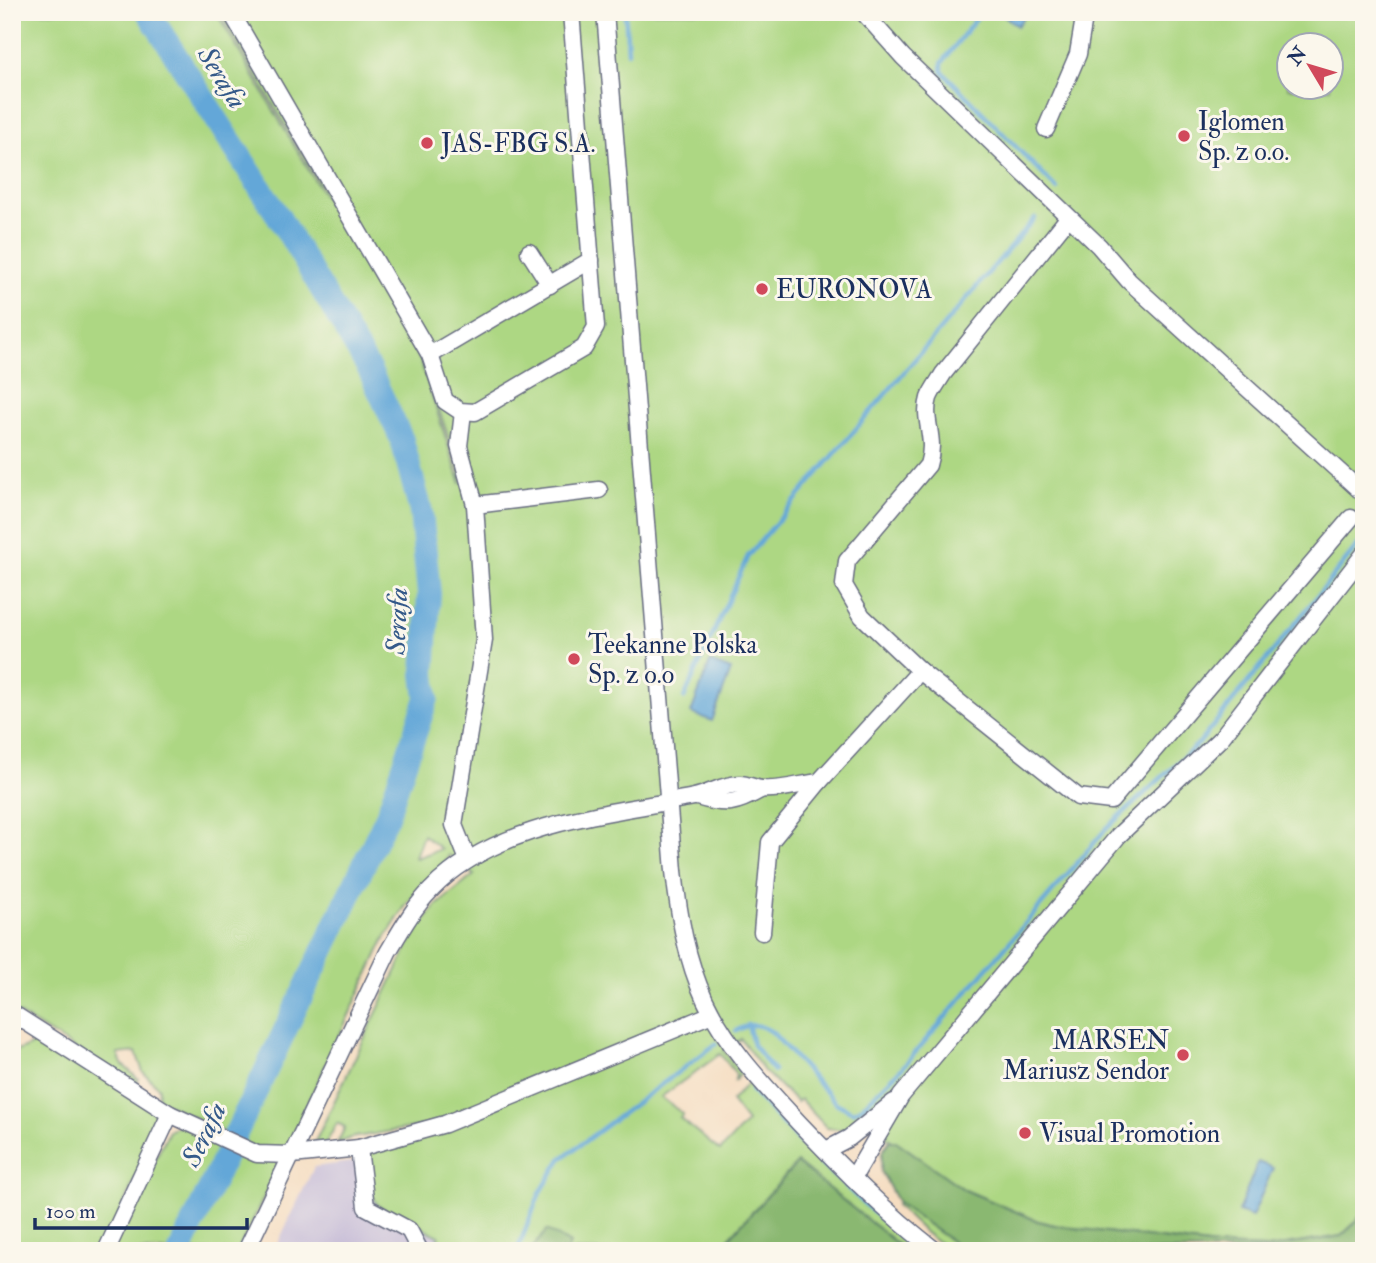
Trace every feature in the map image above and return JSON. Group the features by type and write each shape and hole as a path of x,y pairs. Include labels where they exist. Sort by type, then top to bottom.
{"street":[{"path":"231,12 430,355 445,401 463,412 475,412 590,341 596,327 571,12"},
{"path":"605,12 668,801 683,935 693,971 712,1014 752,1072 853,1178 936,1251"},
{"path":"863,12 903,57 1129,281 1364,494"},
{"path":"1046,129 1078,54 1085,12"},
{"path":"1068,218 943,374 929,399 928,418 933,447 928,465 847,561 844,585 862,616 920,671 1078,797 1111,801 1351,519"},
{"path":"529,252 550,285"},
{"path":"430,355 591,260"},
{"path":"463,412 459,446 475,505 484,640 454,825 468,860"},
{"path":"475,505 599,491"},
{"path":"853,1178 901,1096 1119,835 1221,738 1364,554"},
{"path":"762,932 770,842 819,782 920,671"},
{"path":"246,1251 388,951 408,918 431,889 468,860 501,843 598,813 697,797 720,804 742,801 762,789 819,782"},
{"path":"12,1013 170,1114 230,1143 261,1154 292,1155 359,1148 445,1124 712,1014"},
{"path":"826,1150 849,1138 901,1096"},
{"path":"106,1251 170,1114"},
{"path":"359,1148 366,1208 409,1230 420,1251"}],"shaded area":[{"path":"403,1150 449,1251 274,1251 314,1167 373,1159"}],"green space":[{"path":"12,12 216,12 420,360 461,484 460,471 420,355 219,12 1364,12 1364,1208 1357,1221 1341,1236 1268,1248 1216,1246 1038,1221 965,1190 863,1121 848,1130 827,1128 800,1099 797,1102 764,1071 741,1039 724,1051 742,1073 735,1080 736,1074 720,1054 661,1097 683,1114 680,1118 720,1151 747,1122 731,1101 749,1082 810,1149 916,1244 918,1251 906,1251 797,1163 717,1251 432,1251 439,1236 378,1206 370,1186 368,1170 373,1150 422,1126 350,1138 337,1144 345,1127 337,1123 325,1145 315,1142 412,938 436,906 474,875 449,855 438,872 408,902 384,940 286,1150 257,1150 158,1099 159,1088 143,1072 136,1052 118,1054 122,1064 138,1079 136,1086 12,1010","holes":["423,835 441,849 416,858 415,857"]},
{"path":"41,1041 51,1043 152,1108 159,1125 103,1251 12,1251 12,1053"},
{"path":"178,1125 281,1162 238,1251 110,1251 169,1131"},
{"path":"889,1141 896,1141 965,1190 1038,1221 1059,1226 1216,1246 1268,1248 1341,1236 1357,1221 1364,1209 1364,1251 965,1251 898,1203 881,1171 882,1152"},
{"path":"797,1163 906,1251 717,1251"},
{"path":"898,1203 965,1251 955,1250 936,1241 896,1205"},
{"path":"547,1230 570,1244 567,1251 530,1251"}],"water":[{"path":"1000,12 1028,12 1017,26"},
{"path":"710,662 731,670 712,721 691,713"},
{"path":"1258,1162 1273,1168 1252,1217 1238,1212"}],"waterway":[{"name":"Serafa","path":"148,12 280,219 369,369 402,440 421,512 429,594 424,674 427,698 387,816 180,1251"},
{"path":"625,12 628,52"},
{"path":"981,12 942,63 942,71 1057,189"},
{"path":"684,698 748,556 1035,218"},
{"path":"736,1031 754,1025 772,1032 836,1103 853,1112 861,1108 902,1068 1106,829 1200,742 1364,538"},
{"path":"748,1024 753,1045 774,1071"},
{"path":"517,1251 539,1195 561,1159 716,1044"},
{"path":"751,1090 814,1157 916,1251"}],"place":[{"name":"Iglomen Sp. z o.o.","path":"1184,136"},
{"name":"JAS-FBG S.A.","path":"427,143"},
{"name":"EURONOVA","path":"762,289"},
{"name":"Teekanne Polska Sp. z o.o","path":"574,659"},
{"name":"MARSEN Mariusz Sendor","path":"1183,1055"},
{"name":"Visual Promotion","path":"1025,1133"}]}
